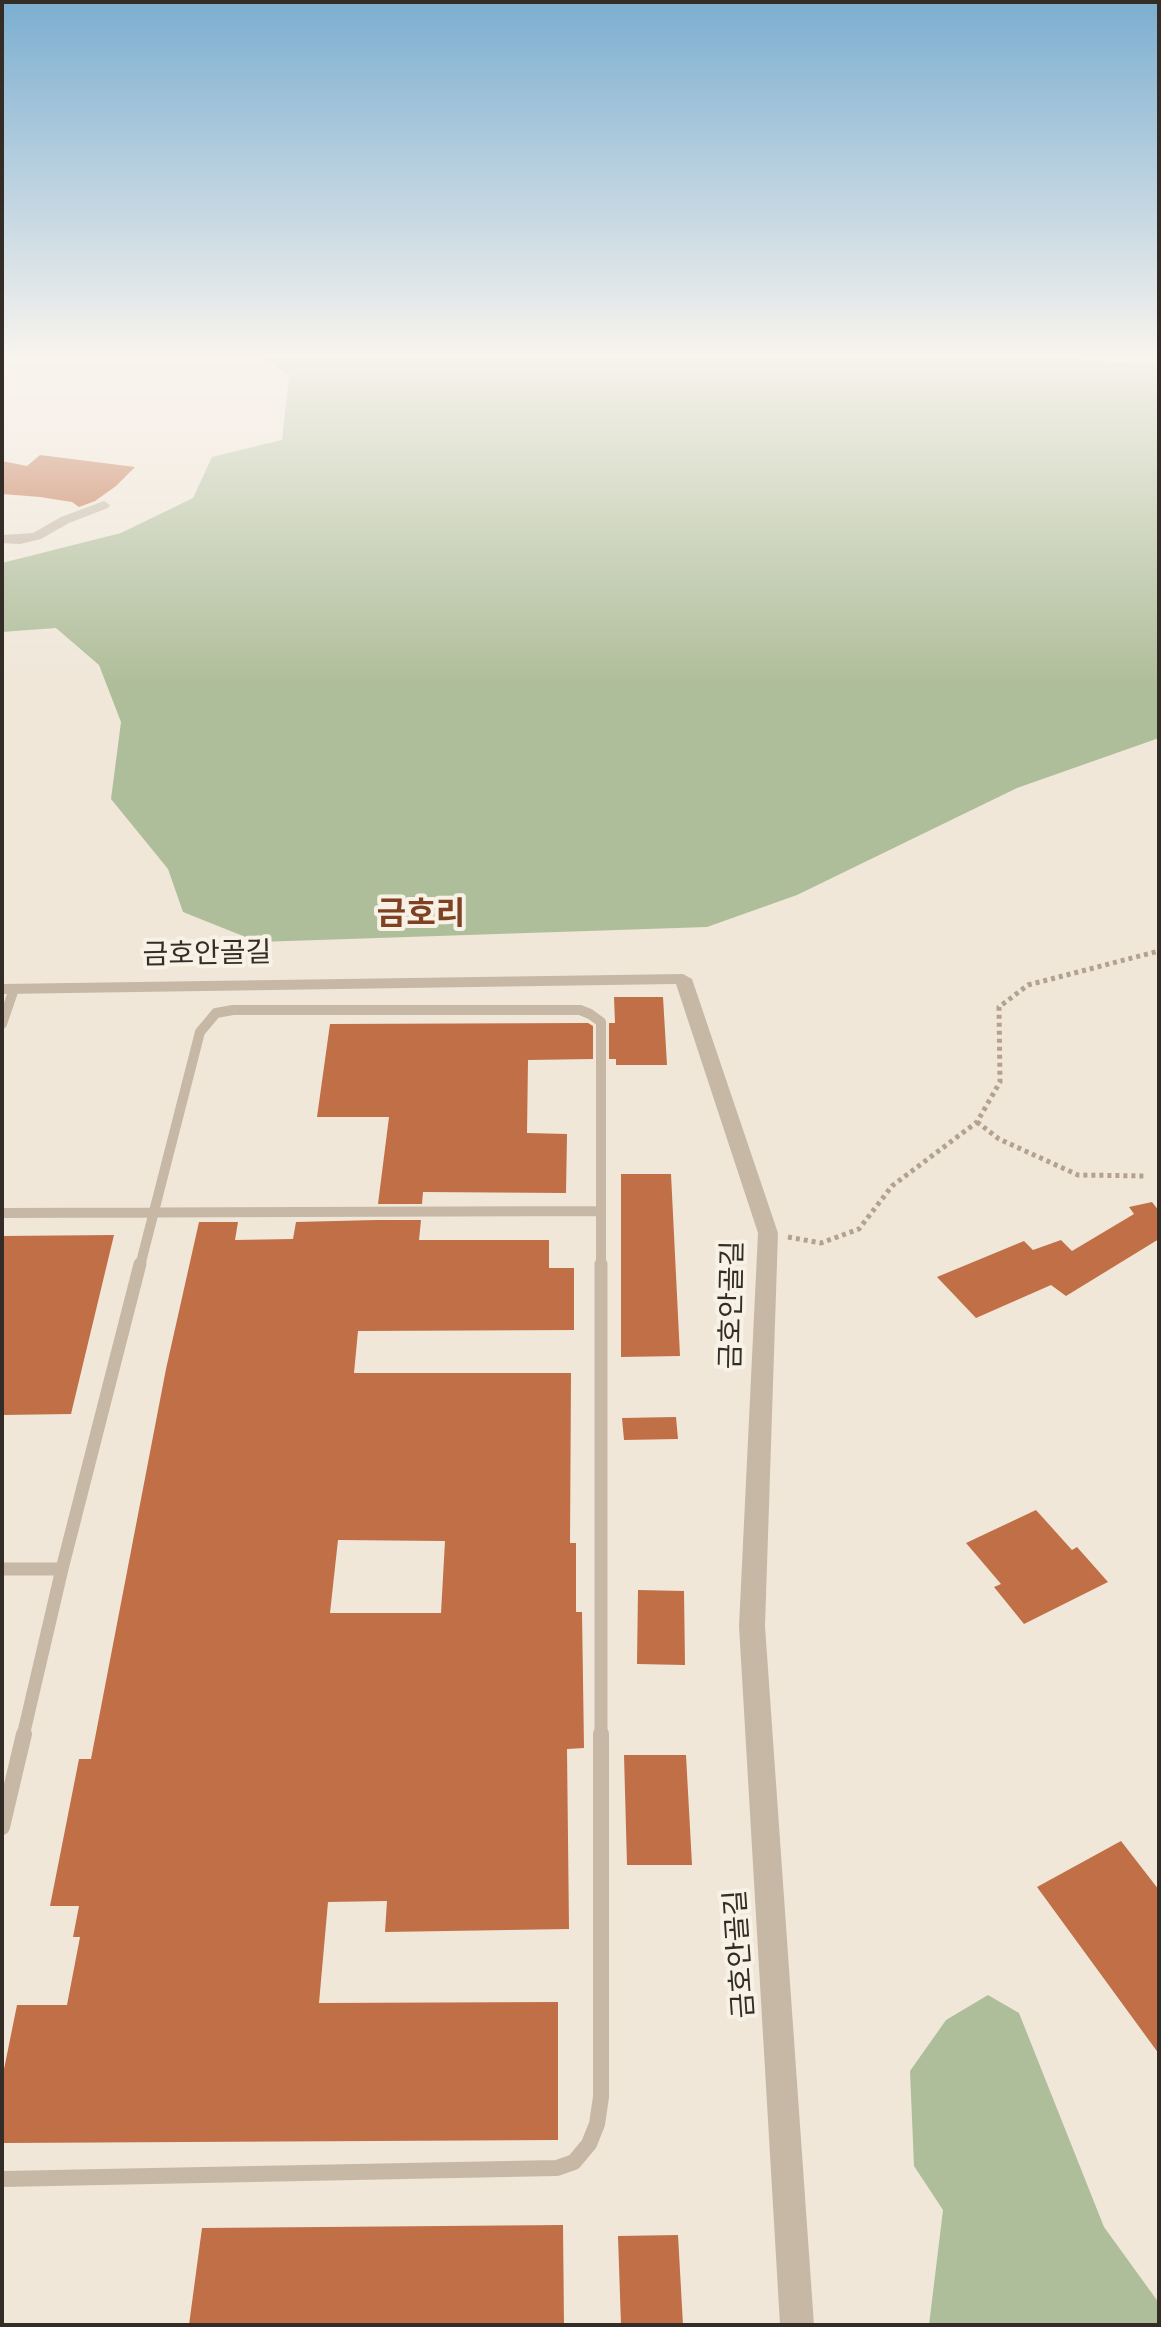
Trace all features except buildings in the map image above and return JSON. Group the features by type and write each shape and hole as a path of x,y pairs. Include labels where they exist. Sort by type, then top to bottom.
{"street":[{"path":"2,539 20,540 37,536 65,520 104,505"},
{"name":"금호안골길","path":"8,989 683,979 768,1233 752,1626 797,2325"}],"lane":[{"path":"2,1024 8,989"},
{"path":"2,1827 62,1569 200,1032 216,1013 233,1010 580,1010 601,1022 601,2097 597,2124 589,2144 574,2162 557,2168 2,2179"},
{"path":"2,1213 601,1211"},
{"path":"2,1569 62,1569"}],"path":[{"path":"768,1233 821,1243 859,1229 892,1186 977,1122 1000,1082 999,1007 1028,985 1159,951"},
{"path":"977,1122 999,1139 1078,1175 1146,1176"}],"green space":[{"path":"208,467 1159,467 1159,738 1017,788 797,895 707,927 258,942 183,912 168,869 111,799 121,722 99,665 56,628 2,632 2,563 121,533 193,498"},
{"path":"988,1995 1019,2013 1104,2227 1159,2303 1159,2325 929,2325 943,2210 914,2166 910,2071 946,2020"}],"district":[{"name":"금호리","path":"421,918"}]}
